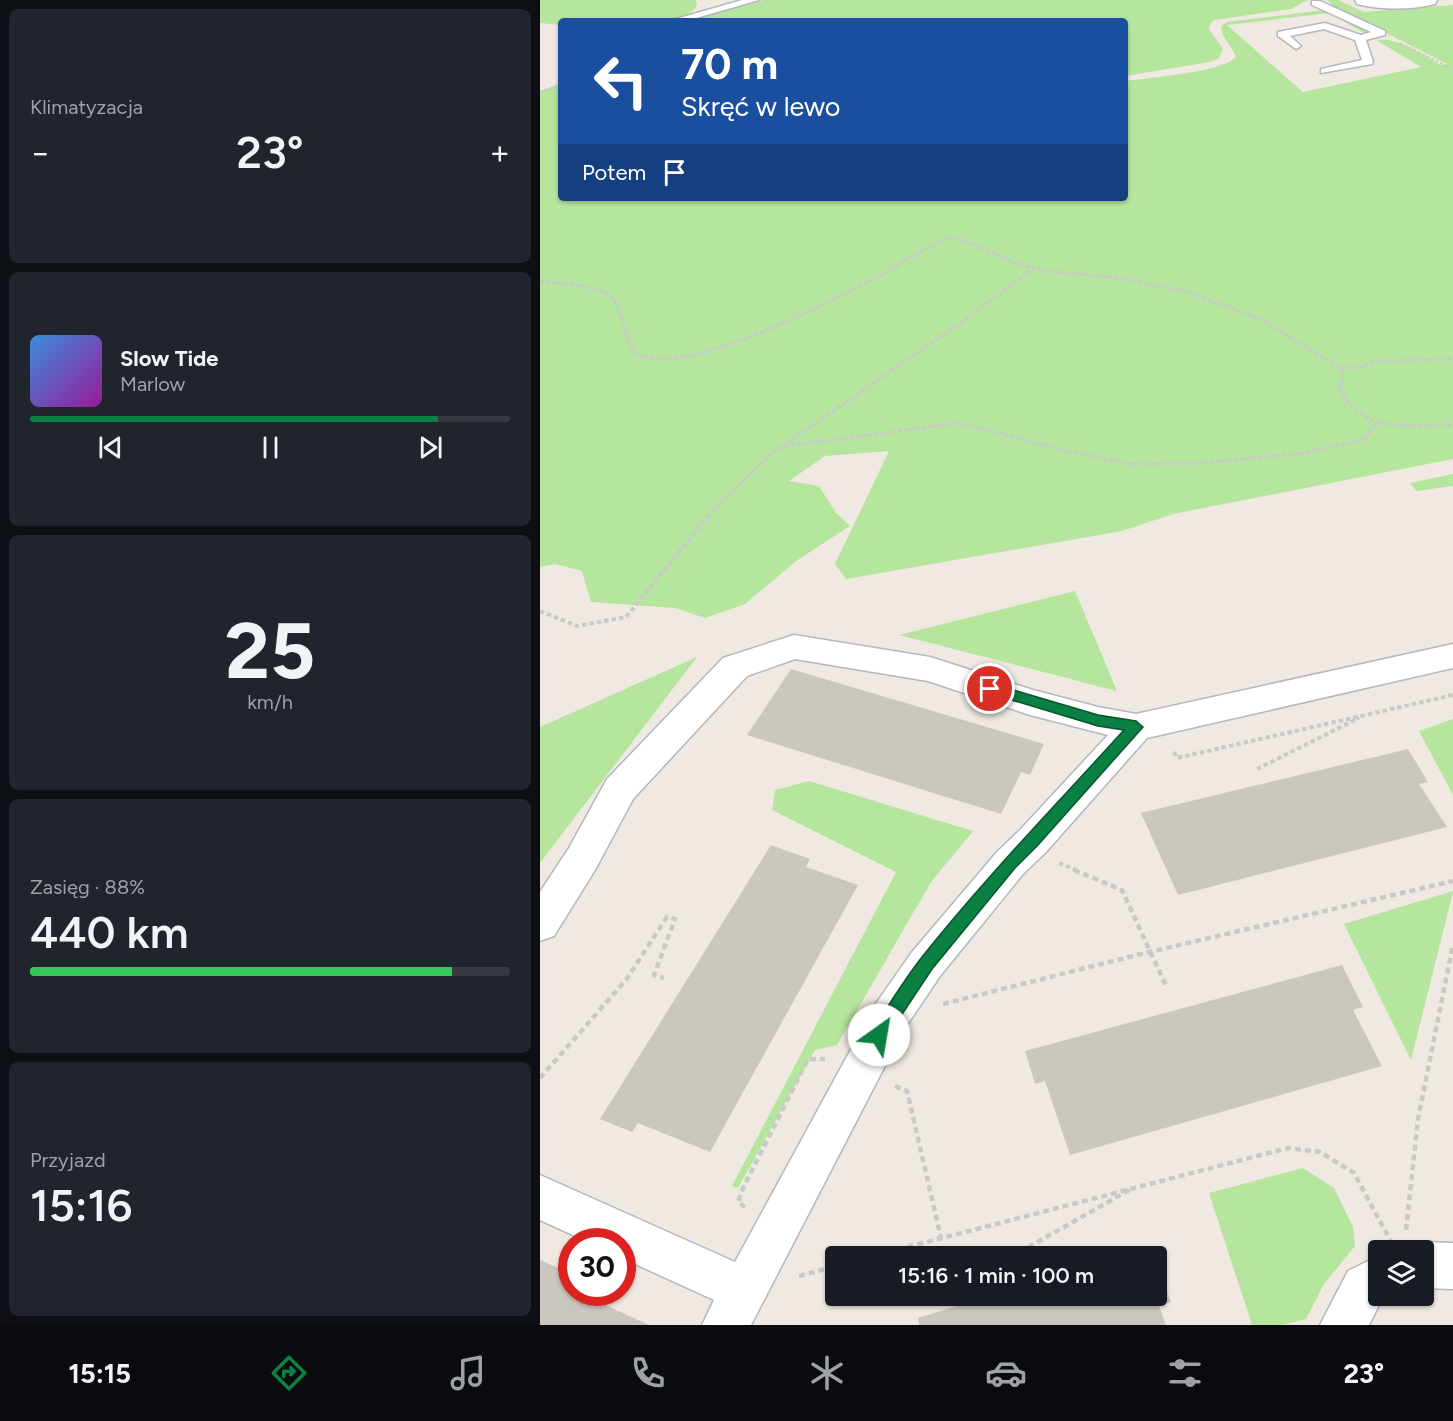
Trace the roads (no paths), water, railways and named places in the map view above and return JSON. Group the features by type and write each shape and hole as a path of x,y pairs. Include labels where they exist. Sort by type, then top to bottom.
{"street":[{"path":"1364,0 1394,3 1428,0"},
{"path":"540,924 582,859 620,789 735,667 795,647 930,669 1030,702 1098,720 1136,727 1453,656"},
{"path":"540,1197 735,1308 889,1018 926,964 1010,863 1033,841 1136,727"},
{"path":"1434,1259 1453,1266"},
{"path":"1344,1325 1368,1285"}],"lane":[{"path":"685,18 754,0"},
{"path":"1296,46 1282,34 1324,26 1360,38 1381,33 1316,3"},
{"path":"1325,71 1368,62 1360,38"}]}
